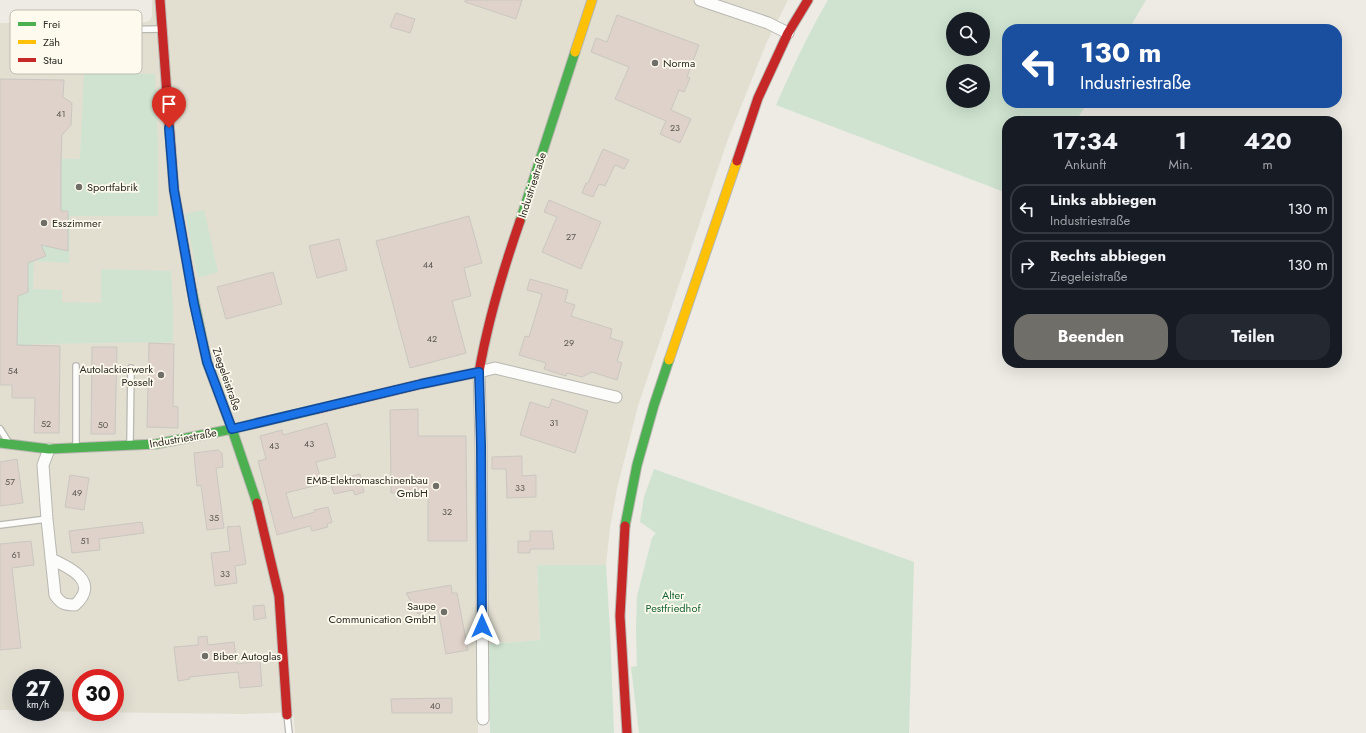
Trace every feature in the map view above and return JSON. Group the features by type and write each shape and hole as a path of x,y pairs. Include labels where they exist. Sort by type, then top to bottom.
{"street":[{"name":"Ziegeleistraße","path":"160,0 174,190 191,288 207,362 259,508 279,596 288,716"},
{"name":"Industriestraße","path":"483,719 479,372 485,337 506,262 592,0"},
{"path":"700,0 768,23 788,33"},
{"path":"627,733 620,616 625,523 637,465 654,405 756,104 788,33 808,0"},
{"name":"Industriestraße","path":"4,444 49,448 76,448 156,444 232,429 495,368 616,397"},
{"path":"49,448 43,465 51,559"}],"lane":[{"path":"142,29 162,29"},
{"path":"76,366 76,448"},
{"path":"130,446 131,368"},
{"path":"0,429 4,444"},
{"path":"0,525 47,519"},
{"name":"Ziegeleistraße","path":"288,716 289,733"}],"shaded area":[{"path":"152,0 788,0 766,44 728,139 638,406 617,489 610,528 606,565 537,565 540,640 488,644 489,718 478,720 478,733 295,733 293,712 245,714 124,713 124,669 72,669 72,712 64,711 64,669 12,669 12,710 0,710 0,23 10,23 10,74 142,74 142,23 149,21 152,16"}],"green space":[{"path":"828,0 1146,0 1132,24 1002,24 1002,108 1084,108 1079,116 1002,116 1002,191 776,105 800,52"},
{"name":"Sportfabrik","path":"84,74 155,74 158,145 158,216 70,216 69,263 34,261 33,289 62,290 62,302 101,303 101,269 171,271 173,342 32,344 31,356 0,356 0,158 80,159"},
{"path":"204,210 218,272 198,278 185,214"},
{"name":"Alter Pestfriedhof","path":"654,469 914,562 909,733 639,733 631,667 637,666 637,596 652,538 656,533 640,522 644,497"},
{"path":"537,565 606,565 614,733 490,733 488,644 540,640"}],"building":[{"path":"465,0 522,0 516,19 465,2"},
{"path":"396,13 415,19 410,33 390,27"},
{"name":"Norma","path":"617,15 699,45 687,77 690,78 684,92 679,90 671,110 691,119 680,143 660,134 666,121 615,99 629,67 591,52 596,38 607,42"},
{"path":"0,79 64,80 63,97 72,103 71,125 62,135 61,162 61,211 68,211 68,251 41,245 46,256 28,263 28,292 18,296 17,345 60,346 59,433 34,433 35,398 12,398 12,385 0,385"},
{"path":"603,149 629,160 624,169 615,165 605,186 599,184 593,197 582,193"},
{"path":"549,200 601,222 581,269 542,252 557,217 544,212"},
{"path":"469,216 482,263 464,268 471,296 452,301 466,353 410,368 376,241"},
{"path":"339,239 347,270 317,278 309,246"},
{"path":"273,272 282,304 226,319 217,287"},
{"path":"530,279 568,290 565,302 575,305 571,316 612,329 610,338 623,342 617,361 622,363 617,380 592,372 582,377 567,373 566,376 544,369 546,363 519,355 525,336 529,337 542,294 527,290"},
{"name":"Autolackierwerk Posselt","path":"149,343 174,344 173,406 178,407 178,428 147,427"},
{"path":"92,347 117,347 115,434 91,434"},
{"path":"552,399 588,411 575,453 520,435 530,402 549,408"},
{"path":"418,409 418,436 466,436 467,541 428,541 428,492 391,493 390,410"},
{"path":"327,423 336,457 316,462 322,484 286,493 293,518 315,512 314,510 328,507 332,522 327,524 328,527 312,531 310,526 277,535 258,461 266,459 260,436 282,430 283,435"},
{"path":"218,450 222,453 223,467 216,468 224,528 207,530 201,485 197,486 194,453"},
{"path":"522,456 522,476 536,475 536,497 507,498 506,469 492,469 492,457"},
{"path":"17,459 23,503 0,506 0,462"},
{"path":"360,474 364,492 355,495 353,490 334,494 330,481"},
{"path":"70,475 89,478 84,510 65,507"},
{"path":"142,522 144,533 99,539 100,550 72,553 69,531"},
{"path":"240,526 246,564 235,566 237,583 215,586 211,553 230,551 227,527"},
{"path":"530,531 552,531 554,549 530,549 530,553 518,553 518,541 530,541"},
{"path":"31,541 34,565 12,568 21,648 0,650 0,544"},
{"path":"451,585 452,593 457,593 468,650 446,654 438,610 418,614 406,593"},
{"path":"264,605 266,618 254,620 253,606"},
{"name":"Biber Autoglas","path":"207,636 208,645 234,642 237,664 260,661 262,686 240,688 238,672 189,677 190,679 178,681 174,647 198,645 198,637"},
{"path":"452,698 452,713 392,713 391,699"}],"traffic: fast":[{"path":"520,221 575,52"},
{"path":"192,291 207,362 257,503"},
{"path":"625,526 637,465 654,405 669,360"},
{"path":"0,443 49,449 156,444 232,429 317,409"}],"traffic: slow":[{"path":"575,52 592,0"},
{"path":"669,360 737,161"}],"traffic: jam":[{"path":"160,0 174,190 192,291"},
{"path":"737,161 758,98 788,33 808,0"},
{"path":"317,409 421,384 479,372 496,295 520,221"},
{"path":"257,503 279,596 287,715"},
{"path":"625,526 620,616 627,733"}],"place":[{"name":"Norma","path":"655,63"},
{"name":"Sportfabrik","path":"79,187"},
{"name":"Esszimmer","path":"44,223"},
{"name":"Autolackierwerk Posselt","path":"161,375"},
{"name":"EMB-Elektromaschinenbau GmbH","path":"436,486"},
{"name":"Saupe Communication GmbH","path":"444,612"},
{"name":"Biber Autoglas","path":"205,656"}],"route":[{"path":"169,128 174,190 194,304 207,362 232,429 421,384 479,372 482,626"}]}
